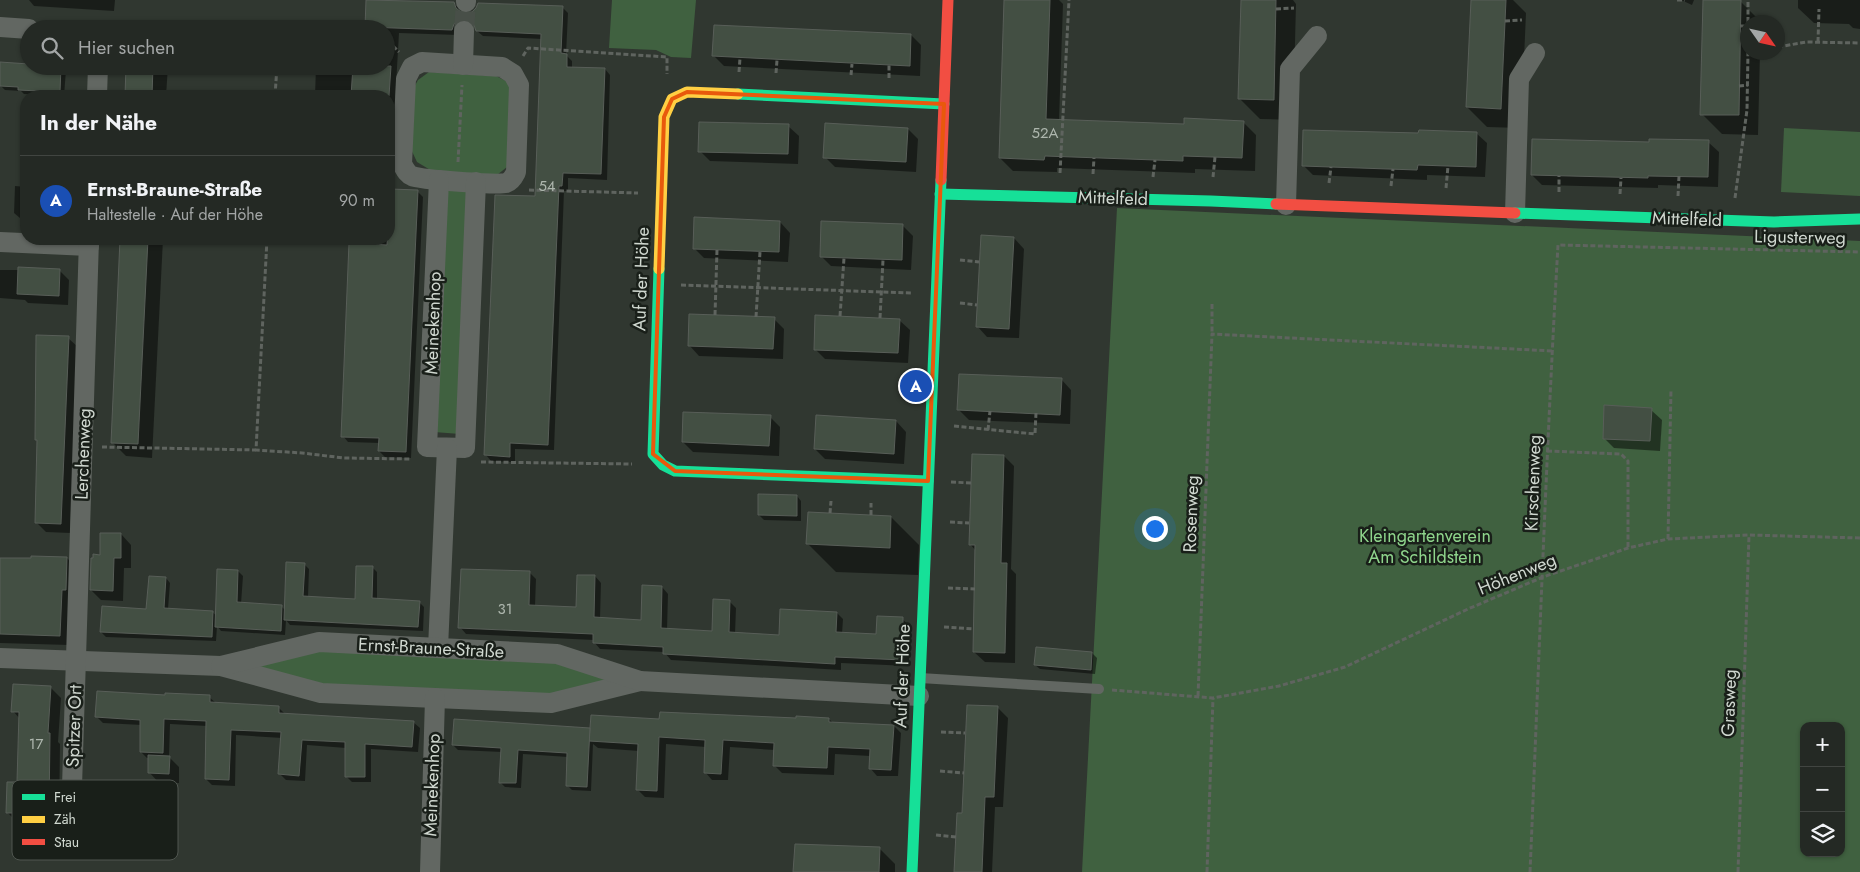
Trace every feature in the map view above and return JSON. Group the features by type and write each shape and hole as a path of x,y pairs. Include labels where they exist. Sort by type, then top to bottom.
{"street":[{"name":"Auf der Höhe","path":"912,872 948,0"},
{"path":"0,27 20,28"},
{"path":"463,65 464,31"},
{"path":"1286,205 1290,69 1317,36"},
{"path":"1515,213 1519,79 1535,53"},
{"path":"422,62 502,67 513,74 519,85 516,172 512,180 505,183 457,181 421,179 409,175 402,164 406,79 412,67 422,62"},
{"path":"97,90 98,75"},
{"path":"672,99 687,92 944,104"},
{"name":"Auf der Höhe","path":"662,465 653,454 664,117 672,99"},
{"name":"Meinekenhop","path":"438,648 457,181"},
{"name":"Meinekenhop","path":"446,448 457,181"},
{"name":"Mittelfeld","path":"940,194 1211,201 1732,221 1774,222 1860,219"},
{"name":"Lerchenweg","path":"0,242 20,242"},
{"name":"Lerchenweg","path":"76,662 89,245"},
{"path":"662,465 675,471 928,481"},
{"name":"Ernst-Braune-Straße","path":"221,666 319,642 557,654 640,681"},
{"name":"Ernst-Braune-Straße","path":"0,658 221,666 321,693 551,704 640,681 919,687"},
{"name":"Spitzer Ort","path":"72,780 76,662"},
{"name":"Meinekenhop","path":"430,872 435,698"}],"lane":[{"path":"919,687 1099,689"}],"path":[{"path":"1058,196 1069,0"},
{"path":"1677,0 1685,0"},
{"path":"1748,0 1748,15"},
{"path":"1276,9 1294,8"},
{"path":"1818,42 1820,9"},
{"path":"1505,21 1522,20"},
{"path":"1785,46 1806,42 1860,44"},
{"path":"513,74 528,48 667,57 667,82 672,99"},
{"path":"1732,221 1747,110 1749,60"},
{"path":"457,181 463,65"},
{"path":"275,90 276,75"},
{"path":"1739,86 1748,85"},
{"path":"512,180 524,190 661,194"},
{"path":"256,450 267,245"},
{"name":"Ligusterweg","path":"1558,245 1860,252"},
{"name":"Kirschenweg","path":"1530,872 1547,451 1558,245"},
{"path":"715,315 717,250"},
{"path":"756,317 760,252"},
{"path":"840,316 844,258"},
{"path":"880,318 883,260"},
{"path":"658,284 936,294"},
{"name":"Rosenweg","path":"1198,696 1212,304"},
{"path":"1212,334 1552,351"},
{"path":"1668,539 1671,390"},
{"path":"988,430 990,411"},
{"path":"930,424 1035,434 1036,414"},
{"path":"83,446 256,450 344,458 417,459 446,448 476,462 662,465"},
{"path":"1547,451 1621,454 1628,461 1628,548"},
{"name":"Höhenweg","path":"1099,689 1213,698 1279,686 1345,667 1468,609 1543,577 1628,548 1668,539 1749,535 1860,538"},
{"name":"Grasweg","path":"1738,872 1749,535"},
{"path":"1207,872 1213,698"}],"highlighted area":[{"path":"687,92 944,104 928,481 675,471 653,454 664,117 672,99"}],"green space":[{"path":"612,0 696,0 691,58 671,57 656,50 609,48"},
{"path":"429,72 496,76 508,82 514,93 507,167 497,175 432,171 417,162 410,147 411,93 418,80"},
{"path":"1784,128 1860,132 1860,196 1781,192"},
{"path":"444,187 472,188 460,434 434,432"},
{"name":"Kleingartenverein Am Schildstein","path":"1117,208 1860,241 1860,872 1082,872"},
{"path":"319,649 556,661 619,680 546,697 323,687 244,667"}],"building":[{"path":"366,0 454,2 456,8 466,14 472,12 478,3 563,6 561,53 567,54 567,67 605,68 601,174 563,173 562,186 559,186 548,445 510,443 510,457 484,455 495,195 535,196 541,34 476,31 471,21 465,19 454,24 452,30 395,28 395,20 365,20"},
{"path":"1004,0 1050,0 1046,119 1184,124 1184,118 1244,121 1242,158 1183,156 1183,161 1045,156 1044,160 999,158"},
{"path":"1241,0 1276,0 1274,100 1238,99"},
{"path":"1471,0 1506,0 1501,109 1466,107"},
{"path":"1703,0 1741,0 1739,115 1700,115"},
{"path":"714,25 911,34 910,66 712,56"},
{"path":"0,62 20,63 20,75 61,75 60,90 18,90 18,87 0,86"},
{"path":"126,75 153,75 152,90 125,90"},
{"path":"352,75 390,75 389,90 351,90"},
{"path":"699,122 789,124 788,154 698,152"},
{"path":"825,123 908,128 906,162 823,158"},
{"path":"1303,130 1418,133 1419,130 1477,132 1476,167 1418,165 1417,170 1302,166"},
{"path":"1532,139 1649,142 1649,139 1709,140 1708,177 1648,176 1648,178 1531,175"},
{"path":"395,189 418,190 406,452 378,451 379,438 341,437 349,245 395,245"},
{"path":"694,217 780,221 779,252 693,249"},
{"path":"821,221 903,224 902,260 820,257"},
{"path":"981,235 1014,237 1009,329 976,327"},
{"path":"120,245 148,245 138,444 111,443"},
{"path":"18,267 60,269 59,296 17,294"},
{"path":"689,314 775,317 773,349 688,346"},
{"path":"815,315 900,319 898,353 814,350"},
{"path":"36,335 69,336 61,524 35,523 37,440 35,440"},
{"path":"959,374 1062,378 1060,415 957,410"},
{"path":"1604,405 1652,408 1650,441 1603,439"},
{"path":"683,412 771,415 769,446 682,442"},
{"path":"816,415 896,420 894,454 814,449"},
{"path":"972,454 1004,455 1001,563 1007,563 1005,653 973,652 975,545 969,545"},
{"path":"758,494 797,495 797,516 758,515"},
{"path":"808,512 891,516 890,548 806,544"},
{"path":"100,533 121,533 121,558 114,558 113,591 90,590 91,558 93,558 93,554 100,555"},
{"path":"31,556 67,557 66,590 62,590 60,636 0,634 0,558 31,558"},
{"path":"286,562 305,563 303,596 355,599 356,566 373,566 372,598 420,601 418,627 284,620"},
{"path":"217,569 238,570 237,602 282,605 281,631 215,627"},
{"path":"461,569 530,571 529,605 576,607 577,575 595,575 594,617 641,620 642,585 662,586 661,628 712,631 713,599 730,600 729,632 779,635 780,609 837,612 836,632 876,634 877,616 903,617 903,660 835,657 835,664 663,654 663,647 593,643 593,634 458,628"},
{"path":"149,576 166,577 164,608 213,611 212,637 100,632 102,606 146,609"},
{"path":"1036,647 1092,652 1091,670 1034,665"},
{"path":"13,684 51,686 48,733 50,733 49,780 17,780 19,712 11,712"},
{"path":"97,691 165,695 165,693 210,695 210,702 279,706 279,713 414,721 412,747 365,744 365,777 345,777 345,742 302,740 299,776 278,774 281,732 231,730 229,780 205,779 206,721 164,719 163,753 140,752 140,720 95,717"},
{"path":"967,705 998,706 994,797 985,797 982,872 954,872 957,813 962,813"},
{"path":"660,712 796,718 796,716 829,718 829,722 894,725 891,770 869,769 870,749 828,747 827,768 773,766 774,743 723,740 721,774 704,773 705,740 659,737 657,791 636,790 638,744 589,741 591,715 659,719"},
{"path":"454,719 590,728 587,787 566,786 567,753 518,750 516,783 499,783 501,748 452,745"},
{"path":"148,755 170,756 169,774 148,773"},
{"path":"7,782 12,782 12,813 6,813"},
{"path":"795,844 880,847 879,872 793,872"}],"tunnel":[{"path":"464,31 466,2"}],"traffic: fast":[{"path":"738,94 944,104"},
{"path":"912,872 941,180"},
{"path":"940,194 1276,204"},
{"path":"1515,213 1774,222 1860,219"},
{"path":"659,269 653,454 663,465 675,471 928,481"}],"traffic: slow":[{"path":"659,269 664,117 672,99 687,92 738,94"}],"traffic: jam":[{"path":"941,180 948,0"},
{"path":"1276,204 1515,213"}],"place":[{"name":"Ernst-Braune-Straße","path":"916,386"}]}
